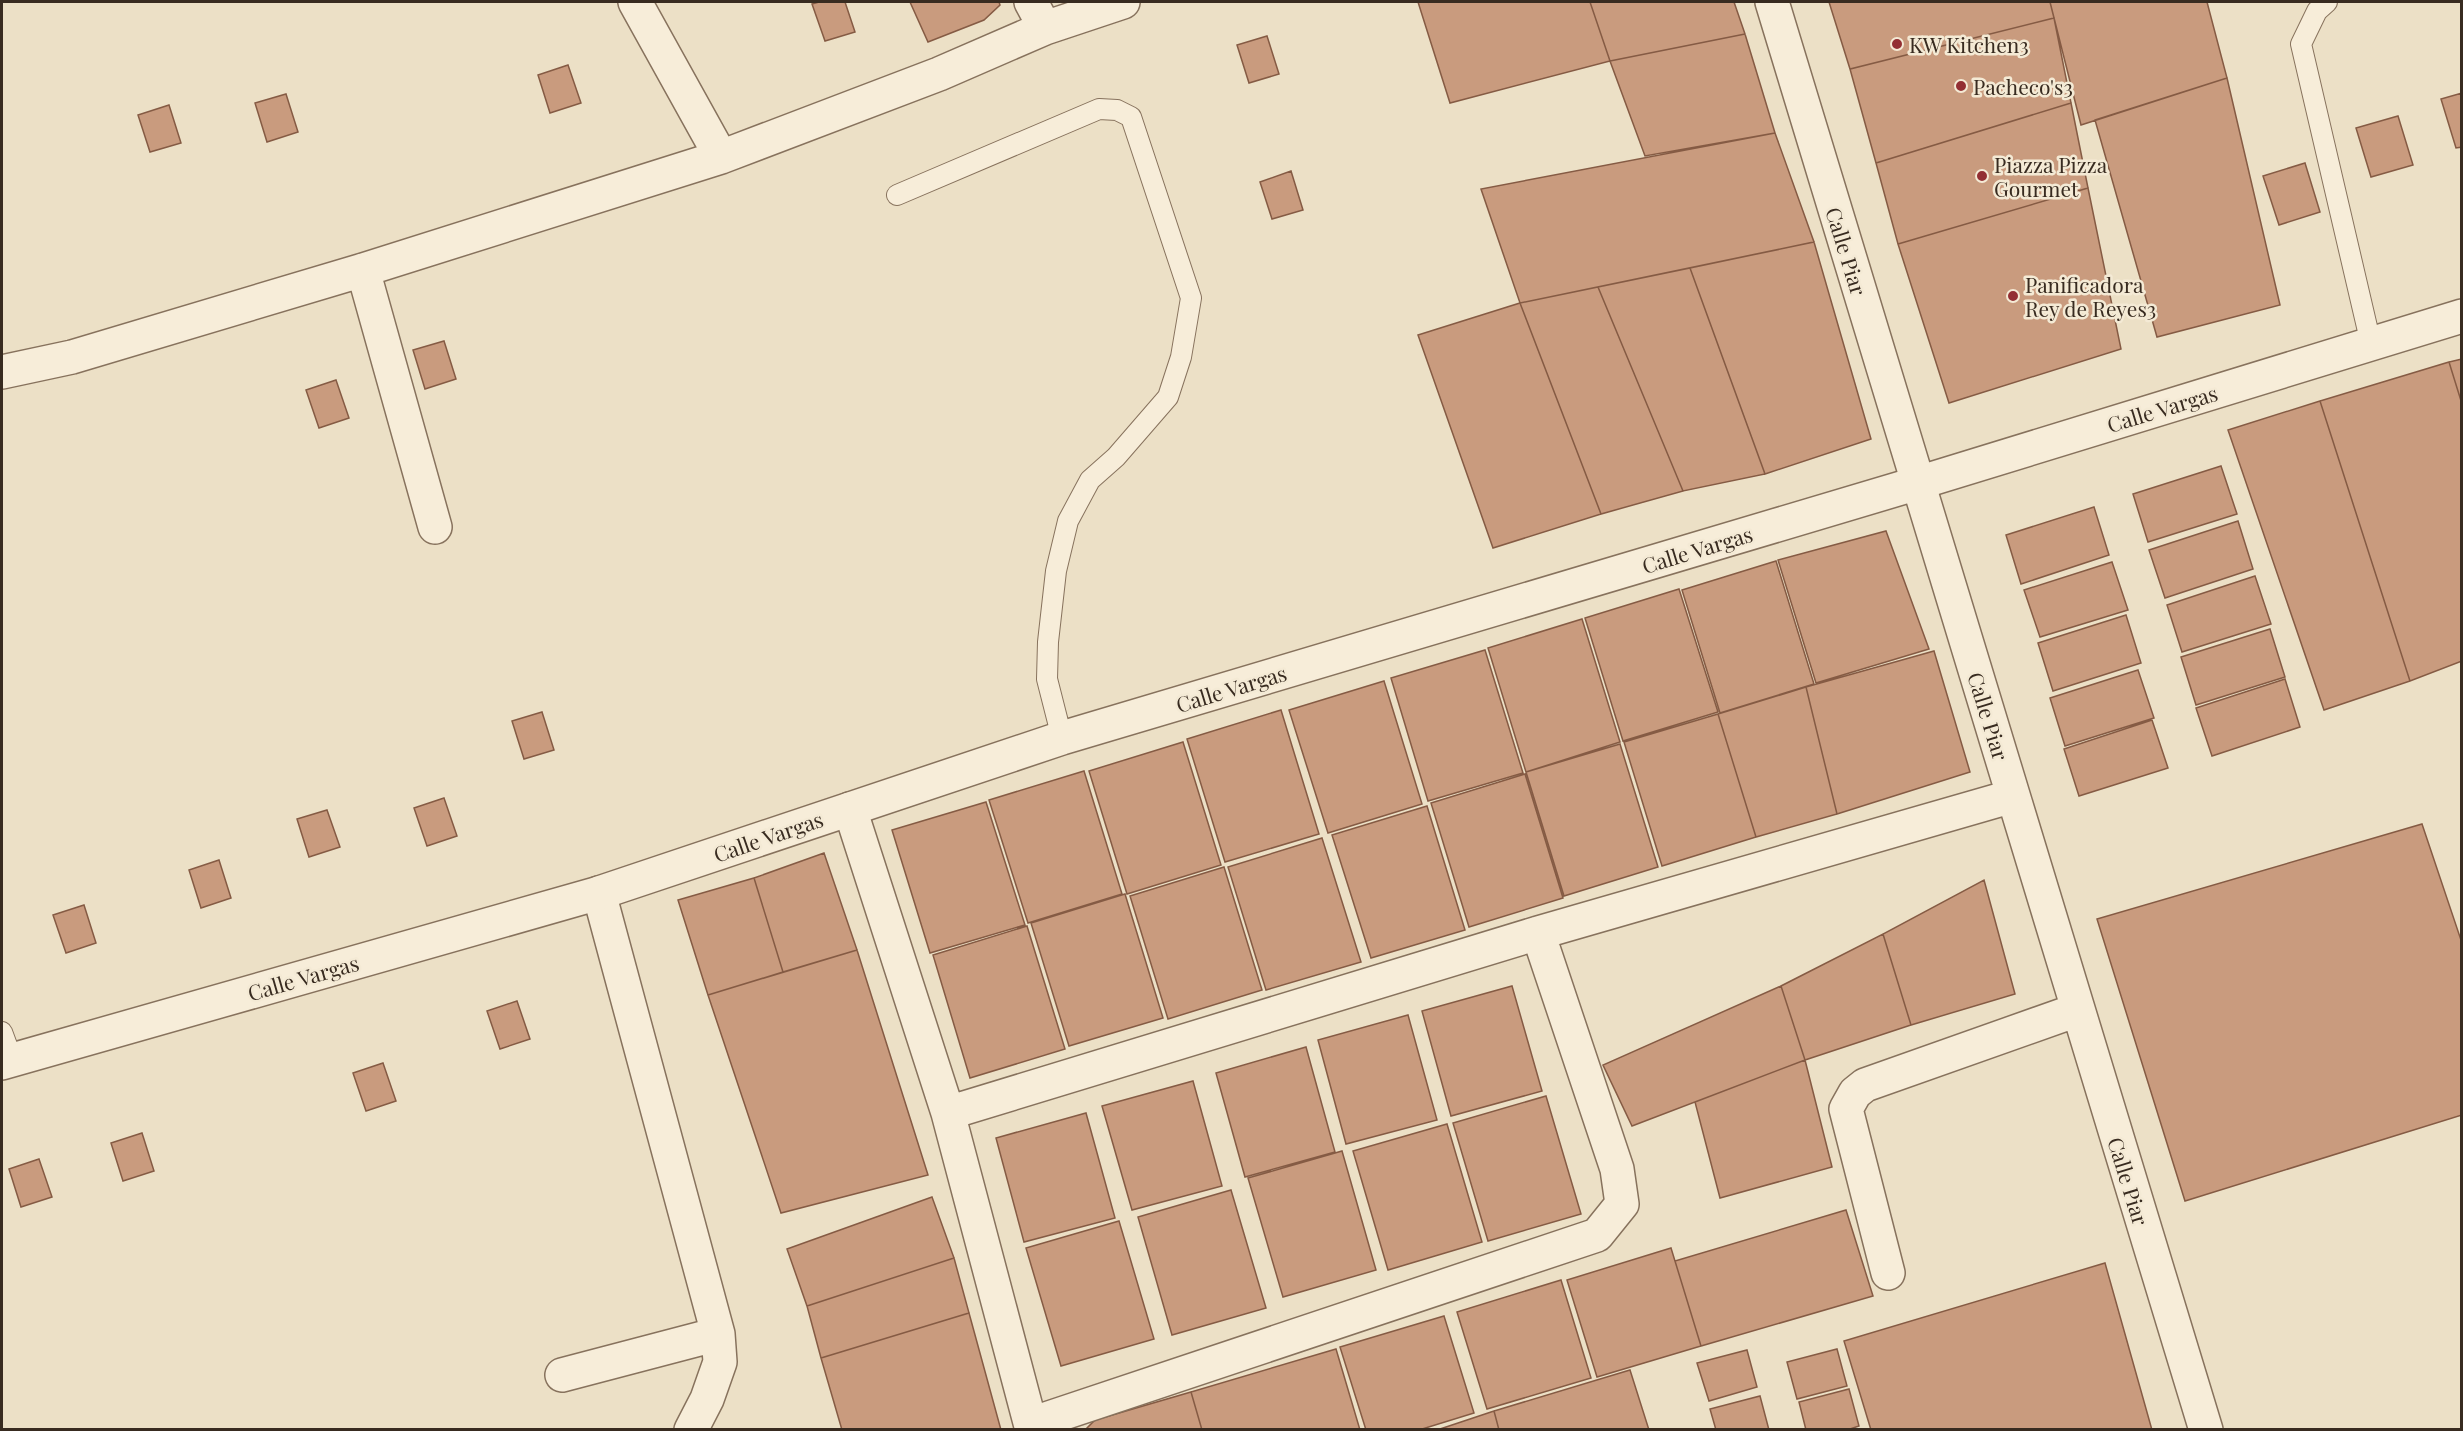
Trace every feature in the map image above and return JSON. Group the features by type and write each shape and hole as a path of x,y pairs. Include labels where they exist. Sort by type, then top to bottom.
{"street":[{"path":"635,2 721,157"},
{"path":"2,372 72,357 363,270 721,157 939,74 1038,15 1123,2"},
{"name":"Calle Piar","path":"1772,2 2206,1430"},
{"path":"363,270 435,527"},
{"name":"Calle Vargas","path":"5,1052 599,893 1062,738 1918,483 2462,316"},
{"path":"948,1113 1538,933 2013,796"},
{"path":"850,809 948,1113 1032,1427 1597,1235 1622,1204 1617,1169 1538,933"},
{"path":"599,893 718,1334 720,1362 707,1399 691,1430"},
{"path":"1888,1274 1846,1109 1855,1093 1865,1085 2077,1010"},
{"path":"562,1375 718,1334"}],"lane":[{"path":"2327,2 2317,11 2301,44 2371,344"},
{"path":"897,195 1099,109 1117,110 1131,117 1191,298 1181,357 1168,397 1116,456 1090,480 1068,521 1056,571 1048,642 1047,679 1062,738"}],"building":[{"path":"845,2 855,32 825,41 812,4"},
{"path":"910,2 999,2 1000,5 984,20 928,42"},
{"path":"1418,2 1590,2 1610,61 1450,103"},
{"path":"1590,2 1734,2 1745,34 1610,61"},
{"name":"KW Kitchen3","path":"1829,2 2050,2 2054,18 1850,69"},
{"path":"2050,2 2207,2 2227,78 2081,125"},
{"name":"Pacheco's3","path":"2054,18 2071,103 1876,163 1850,69"},
{"path":"1745,34 1775,133 1645,156 1610,61"},
{"path":"1267,36 1279,74 1249,83 1237,45"},
{"path":"568,65 581,103 550,113 538,75"},
{"path":"2227,78 2280,305 2157,337 2095,120"},
{"path":"2462,93 2462,147 2456,148 2441,99"},
{"path":"286,94 298,132 267,142 255,103"},
{"name":"Piazza Pizza Gourmet","path":"2071,103 2088,188 1898,244 1876,163"},
{"path":"169,105 181,143 150,152 138,115"},
{"path":"2398,116 2413,165 2371,177 2356,128"},
{"path":"1775,133 1814,242 1520,303 1481,189"},
{"path":"2305,163 2320,212 2279,225 2263,176"},
{"path":"1291,171 1303,210 1272,219 1260,182"},
{"name":"Panificadora Rey de Reyes3","path":"2088,188 2121,349 1949,403 1898,244"},
{"path":"1814,242 1871,439 1765,474 1690,268"},
{"path":"1690,268 1765,474 1683,491 1598,287"},
{"path":"1598,287 1683,491 1601,514 1520,303"},
{"path":"1520,303 1601,514 1493,548 1418,335"},
{"path":"444,341 456,379 425,389 413,350"},
{"path":"2462,359 2462,404 2449,362"},
{"path":"2449,362 2462,404 2462,661 2410,681 2320,401"},
{"path":"336,380 349,418 319,428 306,390"},
{"path":"2320,401 2410,681 2324,710 2228,430"},
{"path":"2221,466 2237,514 2148,542 2133,494"},
{"path":"2094,507 2109,555 2021,584 2006,535"},
{"path":"2238,521 2253,569 2165,598 2149,550"},
{"path":"1886,531 1929,649 1816,683 1778,560"},
{"path":"1776,561 1814,684 1720,713 1682,590"},
{"path":"2112,562 2128,610 2040,637 2024,590"},
{"path":"2255,576 2271,624 2182,652 2167,605"},
{"path":"1679,589 1718,712 1623,741 1585,618"},
{"path":"2126,615 2141,663 2053,691 2038,643"},
{"path":"1582,619 1620,742 1526,772 1488,648"},
{"path":"2270,629 2285,677 2196,705 2181,657"},
{"path":"1485,650 1523,773 1428,801 1391,678"},
{"path":"1934,651 1970,772 1837,814 1806,687"},
{"path":"2138,670 2154,718 2065,746 2050,698"},
{"path":"2285,679 2300,727 2212,756 2196,708"},
{"path":"1384,681 1422,804 1328,833 1289,710"},
{"path":"1806,687 1837,814 1756,837 1718,714"},
{"path":"1281,710 1319,834 1225,862 1187,739"},
{"path":"542,712 554,750 524,759 512,721"},
{"path":"1718,714 1756,837 1662,866 1624,742"},
{"path":"2152,720 2168,768 2079,796 2064,749"},
{"path":"1183,742 1221,865 1127,894 1089,771"},
{"path":"1620,744 1658,867 1564,896 1526,772"},
{"path":"1084,771 1122,894 1028,923 989,800"},
{"path":"1525,774 1563,898 1469,927 1431,803"},
{"path":"444,798 457,836 427,846 414,808"},
{"path":"986,802 1025,925 930,953 892,830"},
{"path":"1427,806 1465,930 1371,958 1332,835"},
{"path":"327,810 340,847 309,857 297,819"},
{"path":"2422,824 2462,943 2462,1115 2185,1201 2097,919"},
{"path":"1322,838 1361,962 1266,990 1228,867"},
{"path":"824,853 857,950 783,972 754,878"},
{"path":"219,860 231,898 201,908 189,870"},
{"path":"1224,867 1262,990 1168,1019 1130,896"},
{"path":"754,878 783,972 708,995 678,900"},
{"path":"1984,880 2015,994 1911,1025 1883,934"},
{"path":"1125,894 1163,1018 1069,1046 1031,923"},
{"path":"84,905 96,943 66,953 53,915"},
{"path":"1027,926 1065,1049 970,1078 933,955"},
{"path":"1883,934 1911,1025 1805,1060 1781,986"},
{"path":"857,950 928,1175 781,1213 708,995"},
{"path":"1512,986 1542,1091 1451,1116 1422,1011"},
{"path":"1781,986 1805,1060 1632,1126 1603,1065"},
{"path":"517,1001 530,1039 500,1049 487,1011"},
{"path":"1408,1015 1437,1120 1346,1144 1318,1040"},
{"path":"1306,1047 1335,1152 1245,1177 1216,1073"},
{"path":"1805,1060 1832,1167 1720,1198 1695,1102"},
{"path":"383,1063 396,1101 366,1111 353,1073"},
{"path":"1193,1081 1222,1186 1132,1210 1102,1106"},
{"path":"1546,1096 1581,1214 1488,1241 1453,1123"},
{"path":"1086,1113 1115,1218 1024,1242 996,1138"},
{"path":"1447,1124 1482,1242 1388,1270 1353,1151"},
{"path":"142,1133 154,1171 123,1181 111,1143"},
{"path":"1342,1151 1376,1270 1283,1297 1248,1178"},
{"path":"39,1159 52,1197 21,1207 9,1169"},
{"path":"1231,1190 1266,1308 1172,1335 1138,1217"},
{"path":"932,1197 954,1258 807,1306 787,1249"},
{"path":"1846,1210 1873,1296 1701,1346 1675,1261"},
{"path":"1119,1221 1154,1339 1061,1366 1026,1248"},
{"path":"1671,1248 1701,1346 1597,1377 1567,1280"},
{"path":"954,1258 969,1313 821,1358 807,1306"},
{"path":"2105,1263 2152,1430 1871,1430 1844,1341"},
{"path":"1561,1280 1591,1378 1487,1409 1457,1312"},
{"path":"969,1313 1001,1430 842,1430 821,1358"},
{"path":"1444,1316 1474,1413 1419,1430 1366,1430 1340,1347"},
{"path":"1336,1349 1360,1430 1202,1430 1191,1392"},
{"path":"1837,1349 1847,1386 1797,1399 1787,1362"},
{"path":"1747,1350 1757,1387 1709,1401 1697,1363"},
{"path":"1630,1370 1649,1430 1499,1430 1494,1411"},
{"path":"1849,1389 1859,1426 1847,1430 1806,1430 1799,1402"},
{"path":"1191,1392 1202,1430 1085,1430 1095,1420"},
{"path":"1760,1396 1769,1430 1716,1430 1710,1409"},
{"path":"1494,1411 1499,1430 1437,1430"}],"place":[{"name":"KW Kitchen3","path":"1897,44"},
{"name":"Pacheco's3","path":"1961,86"},
{"name":"Piazza Pizza Gourmet","path":"1982,176"},
{"name":"Panificadora Rey de Reyes3","path":"2013,296"}]}
